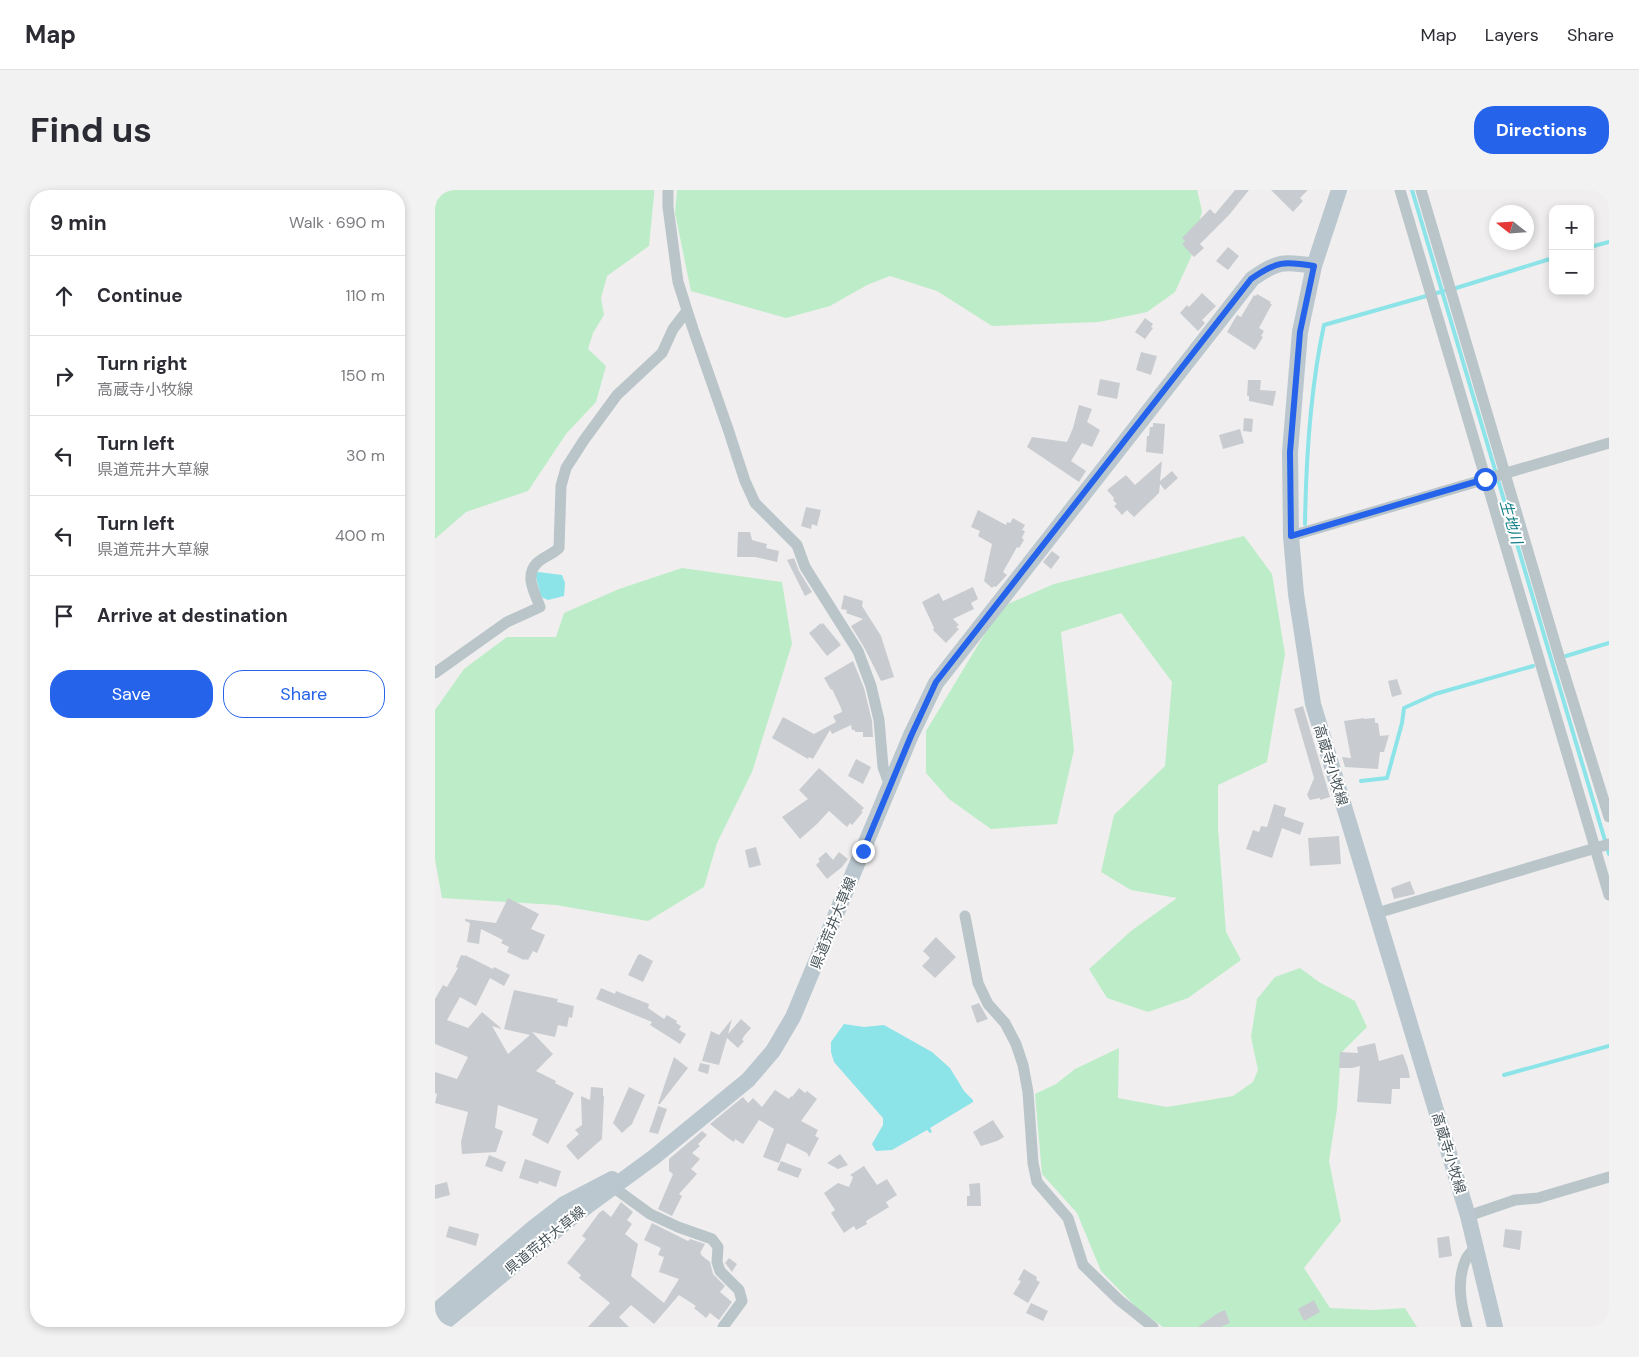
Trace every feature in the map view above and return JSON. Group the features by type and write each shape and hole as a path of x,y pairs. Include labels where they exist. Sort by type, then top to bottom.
{"main road":[{"name":"高蔵寺小牧線","path":"1339,190 1314,266 1300,332 1290,452 1291,536 1296,594 1313,704 1468,1216 1495,1327"},
{"name":"県道荒井大草線","path":"439,1327 571,1218 654,1157 748,1080 773,1050 793,1017 911,736 936,682 1251,279 1268,267 1290,262 1314,266"},
{"name":"県道荒井大草線","path":"435,1312 564,1204 654,1157"}],"street":[{"path":"668,190 668,207 678,282 745,481 755,502 797,545 805,567 858,650 871,686 879,720 883,767 890,786"},
{"path":"1400,190 1609,895"},
{"path":"1421,190 1559,656 1609,817"},
{"path":"435,673 507,622 540,607 530,579 531,572 537,563 559,548 561,486 566,468 617,395 662,353 673,329 687,311"},
{"path":"1291,536 1609,442"},
{"path":"1377,913 1609,844"},
{"path":"965,916 977,983 988,1004 1005,1024 1016,1044 1023,1065 1028,1092 1033,1163 1037,1182 1068,1218 1083,1265 1119,1300 1153,1327"},
{"path":"1468,1216 1515,1200 1538,1198 1609,1177"},
{"path":"613,1187 650,1214 678,1227 712,1239 718,1248 717,1262 720,1271 739,1290 742,1301 723,1327"},
{"path":"1467,1327 1461,1305 1460,1280 1466,1258 1476,1247"}],"green space":[{"path":"435,190 654,190 654,195 649,246 607,276 601,298 604,315 593,333 588,349 606,366 596,402 566,434 528,491 466,512 435,539"},
{"path":"677,190 1197,190 1202,211 1191,257 1175,292 1147,312 1099,322 992,326 937,291 890,276 867,285 830,306 786,318 691,291 675,213"},
{"path":"1244,536 1272,574 1285,654 1267,762 1218,785 1218,829 1226,932 1241,960 1188,998 1148,1012 1107,998 1089,969 1131,931 1177,898 1131,890 1101,872 1114,815 1165,766 1172,682 1121,613 1061,632 1074,750 1057,824 991,829 949,799 926,773 926,731 1001,607 1054,584"},
{"path":"682,568 782,582 792,644 752,772 717,843 704,887 648,921 556,905 442,898 435,859 435,710 464,669 507,637 556,637 564,613 619,589"},
{"path":"1300,968 1319,982 1355,1001 1367,1027 1341,1053 1337,1109 1329,1161 1341,1221 1304,1268 1330,1308 1373,1310 1405,1308 1417,1327 1163,1327 1138,1309 1101,1271 1077,1213 1042,1174 1035,1094 1056,1084 1075,1069 1119,1048 1118,1098 1167,1107 1233,1096 1253,1082 1258,1070 1251,1037 1257,999 1275,977"}],"water":[{"path":"535,573 562,575 565,583 564,596 548,600 541,597"},
{"path":"844,1024 864,1027 884,1025 932,1052 950,1068 973,1102 930,1128 932,1132 930,1133 927,1130 892,1150 876,1151 872,1144 883,1125 883,1118 834,1062 831,1052 831,1042"}],"building":[{"path":"1235,190 1249,190 1229,215 1200,244 1204,248 1194,257 1182,244 1185,241 1182,238 1210,209 1215,214"},
{"path":"1271,190 1308,190 1300,198 1303,201 1293,212"},
{"path":"1228,247 1239,256 1228,270 1216,261"},
{"path":"1202,293 1216,306 1202,320 1205,323 1198,331 1180,313 1187,305 1189,307"},
{"path":"1257,294 1272,304 1259,328 1264,331 1261,336 1263,337 1255,350 1227,332 1237,315 1241,317 1254,295 1256,296"},
{"path":"1145,318 1153,324 1151,327 1153,328 1145,339 1135,332"},
{"path":"1141,352 1157,356 1151,375 1136,370"},
{"path":"1100,379 1120,383 1117,399 1097,395"},
{"path":"1248,380 1261,380 1260,390 1276,391 1273,406 1249,401 1249,396 1247,396"},
{"path":"1079,405 1092,409 1087,422 1100,430 1092,447 1082,443 1071,461 1086,471 1079,482 1027,447 1032,437 1067,442"},
{"path":"1244,418 1253,419 1252,432 1243,431"},
{"path":"1153,423 1165,424 1163,454 1146,452 1147,436 1149,436 1150,427 1153,427"},
{"path":"1240,429 1244,443 1223,449 1219,435"},
{"path":"1162,461 1160,481 1172,471 1178,478 1165,490 1160,484 1159,493 1134,517 1127,510 1122,515 1114,506 1117,504 1107,490 1126,475 1135,485"},
{"path":"806,507 821,510 817,526 812,524 811,529 801,526"},
{"path":"978,510 1006,525 1013,518 1025,525 1022,530 1025,531 1022,538 1024,540 1019,548 1017,547 1003,572 1007,575 996,587 992,588 984,581 992,544 978,536 980,531 971,527"},
{"path":"738,532 750,532 752,540 767,544 766,548 779,551 777,562 755,557 737,557"},
{"path":"1052,551 1060,557 1051,569 1043,562"},
{"path":"794,558 799,571 812,592 805,596 787,560"},
{"path":"973,587 978,599 971,603 974,609 953,619 959,625 956,627 959,629 946,643 933,630 934,628 922,602 939,593 943,601"},
{"path":"844,595 863,601 862,606 881,636 894,677 881,681 851,626 863,619 846,613 847,610 841,609"},
{"path":"821,623 841,645 827,656 809,633"},
{"path":"853,661 864,688 872,721 873,737 863,737 863,732 855,732 855,730 852,730 851,725 832,734 830,730 813,759 809,757 808,759 772,738 783,717 814,734 836,722 833,716 842,712 841,708 832,689 824,678"},
{"path":"1397,679 1402,694 1392,697 1388,681"},
{"path":"1303,706 1330,797 1320,800 1320,798 1310,800 1307,795 1314,778 1294,709"},
{"path":"1375,718 1375,723 1378,723 1380,736 1389,735 1384,752 1380,752 1378,769 1345,767 1342,757 1351,758 1344,721"},
{"path":"856,759 871,767 863,784 848,776"},
{"path":"819,768 864,808 861,811 863,812 852,825 850,823 847,827 829,811 800,839 782,817 808,799 799,790"},
{"path":"1274,804 1286,808 1284,816 1304,823 1300,835 1282,828 1272,858 1246,849 1253,830 1259,832 1261,826 1267,827"},
{"path":"1339,836 1341,864 1310,866 1308,838"},
{"path":"756,847 761,865 749,868 745,850"},
{"path":"826,852 833,860 839,852 848,859 842,867 827,879 816,865 820,861 818,859"},
{"path":"1410,881 1415,894 1394,899 1391,888"},
{"path":"508,898 539,914 531,929 545,935 537,953 533,951 528,960 507,952 509,947 501,943 503,940 481,929 479,944 467,942 470,923 465,921 465,919 496,923"},
{"path":"936,937 956,957 935,978 922,966 930,958 923,951"},
{"path":"640,954 653,961 643,982 628,975"},
{"path":"461,955 465,955 510,975 504,986 490,978 476,1006 460,997 447,1020 468,1028 482,1012 502,1029 492,1026 508,1054 530,1035 504,1029 514,990 558,999 557,1002 574,1006 572,1018 569,1017 567,1027 558,1025 555,1037 532,1032 553,1054 536,1071 574,1093 548,1144 532,1135 538,1119 498,1105 495,1128 503,1131 496,1152 462,1154 461,1142 468,1112 435,1103 437,1094 435,1093 435,1072 457,1079 468,1057 435,1044 435,999 443,985 447,987 458,968 456,967"},
{"path":"601,988 615,994 616,991 649,1004 648,1008 664,1019 667,1015 677,1021 676,1023 681,1026 679,1030 686,1034 680,1044 650,1025 652,1022 596,999"},
{"path":"979,1003 988,1019 977,1023 971,1006"},
{"path":"732,1019 728,1034 741,1019 751,1028 744,1036 742,1040 744,1041 738,1048 727,1038 719,1065 702,1061 711,1031 719,1035"},
{"path":"1375,1043 1379,1061 1403,1054 1408,1068 1410,1078 1400,1078 1400,1089 1392,1089 1391,1104 1357,1102 1360,1066 1339,1068 1340,1052 1358,1053 1357,1047"},
{"path":"674,1057 688,1068 660,1104 658,1104"},
{"path":"700,1063 710,1065 708,1074 698,1071"},
{"path":"591,1087 603,1088 602,1139 578,1160 566,1146 579,1134 575,1130 582,1125 581,1096 590,1100"},
{"path":"629,1087 645,1095 632,1124 622,1133 613,1123"},
{"path":"799,1088 805,1093 807,1091 817,1099 801,1121 818,1130 815,1136 819,1138 809,1157 807,1153 787,1143 779,1163 763,1157 774,1129 759,1120 743,1144 735,1139 734,1142 710,1124 743,1097 748,1103 753,1098 762,1107 775,1090 789,1099"},
{"path":"658,1106 667,1109 658,1134 649,1132"},
{"path":"993,1120 1004,1137 981,1146 973,1132"},
{"path":"702,1131 707,1135 698,1144 700,1146 692,1153 700,1159 691,1169 697,1174 679,1194 682,1196 672,1216 658,1209 673,1174 669,1171 669,1159"},
{"path":"840,1154 848,1165 838,1169 827,1163"},
{"path":"489,1155 506,1162 502,1172 485,1166"},
{"path":"525,1159 561,1171 556,1187 539,1181 538,1184 519,1178"},
{"path":"781,1161 802,1169 798,1178 777,1170"},
{"path":"864,1166 877,1185 887,1179 897,1195 886,1202 889,1207 866,1221 867,1224 856,1230 854,1226 844,1233 831,1213 835,1210 824,1193 838,1183 849,1187 853,1177 850,1175"},
{"path":"447,1182 450,1195 435,1199 435,1185"},
{"path":"980,1183 981,1206 967,1206 967,1196 970,1196 969,1184"},
{"path":"621,1202 633,1212 627,1220 632,1224 625,1234 638,1244 631,1276 664,1303 679,1279 659,1272 664,1257 658,1255 661,1248 644,1240 652,1223 688,1241 690,1239 705,1244 700,1253 710,1262 713,1274 725,1286 720,1292 732,1302 719,1320 710,1313 706,1318 694,1308 696,1306 679,1295 654,1324 631,1305 619,1317 629,1327 588,1327 610,1303 579,1278 581,1275 567,1263 586,1239 582,1236 599,1213 603,1210 611,1217"},
{"path":"449,1226 479,1234 476,1246 446,1237"},
{"path":"1505,1229 1522,1231 1520,1250 1503,1247"},
{"path":"1449,1236 1452,1256 1439,1258 1437,1238"},
{"path":"729,1258 737,1264 732,1272 725,1263"},
{"path":"1024,1269 1037,1277 1036,1280 1040,1282 1028,1303 1013,1294 1021,1281 1018,1280"},
{"path":"1314,1300 1320,1312 1304,1321 1298,1309"},
{"path":"1031,1303 1048,1311 1043,1321 1026,1313"},
{"path":"1225,1310 1230,1323 1221,1327 1198,1327 1218,1313"}],"waterway":[{"name":"生地川","path":"1412,190 1609,854"},
{"path":"1594,246 1609,242"},
{"path":"1453,289 1549,259"},
{"path":"1305,524 1310,424 1315,374 1324,325 1444,291"},
{"path":"1566,656 1609,643"},
{"path":"1361,781 1387,778 1402,723 1404,708 1435,694 1533,666"},
{"path":"1504,1075 1609,1046"}],"route":[{"path":"863,851 911,736 936,682 1251,279 1268,267 1290,262 1314,266 1300,332 1290,452 1291,536 1485,479"}]}
